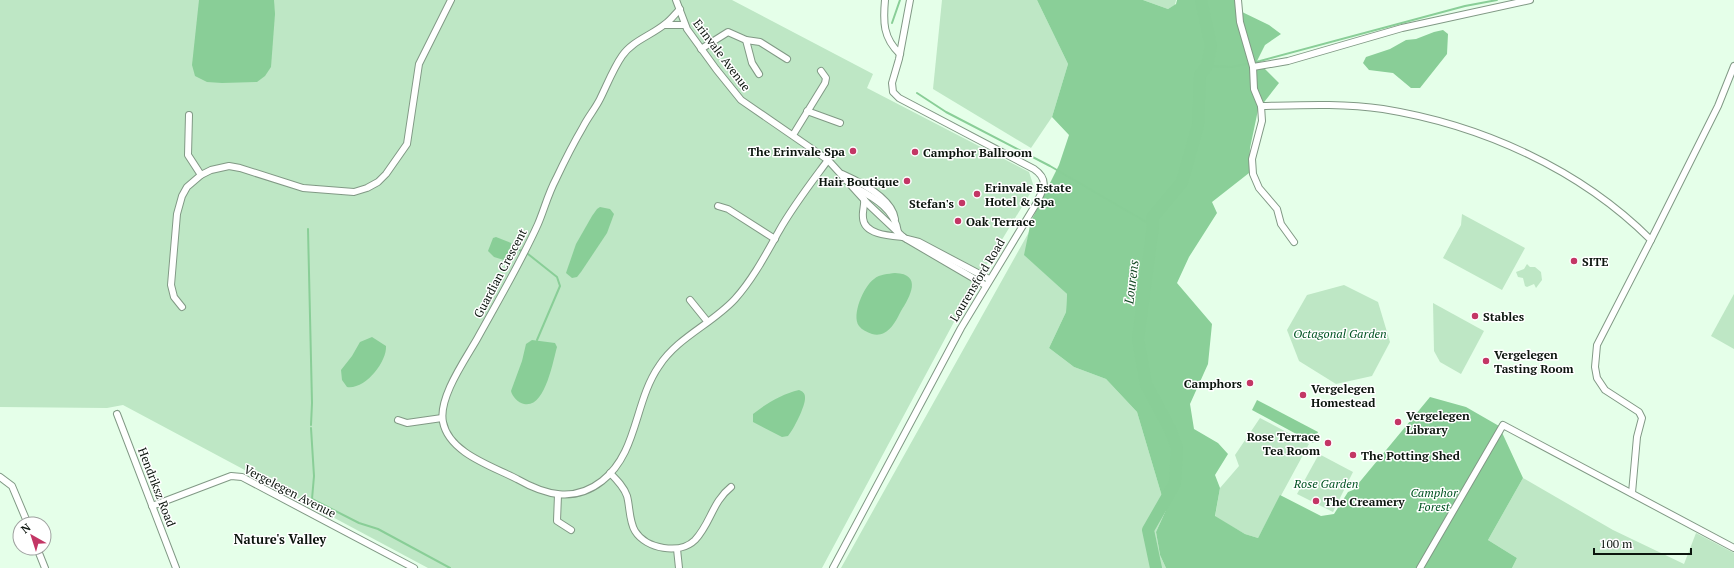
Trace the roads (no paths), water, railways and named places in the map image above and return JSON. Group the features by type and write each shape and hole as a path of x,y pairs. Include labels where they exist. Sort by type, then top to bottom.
{"street":[{"path":"182,307 174,297 172,285 177,214 180,200 187,187 201,175 219,167 230,166 298,188 340,191 361,190 378,182 386,174 407,144 419,64 451,0"},
{"name":"Erinvale Avenue","path":"676,0 684,25 741,100 828,160 864,199 905,238 945,263 985,285"},
{"path":"885,0 885,30 889,42 900,54"},
{"name":"Lourensford Road","path":"833,568 931,383 985,285 1036,204 1043,190 1045,180 1034,169 895,95 892,88 910,0"},
{"path":"1238,0 1240,22 1253,67 1254,90 1261,106 1262,121 1252,159 1253,174 1259,188 1274,204 1281,224 1294,242"},
{"path":"1253,67 1288,61 1402,28 1530,0"},
{"name":"Guardian Crescent","path":"442,418 444,403 450,389 521,258 539,222 556,180 620,58 628,48 665,25 680,9"},
{"path":"665,25 684,25"},
{"path":"701,49 726,32 746,40 760,42 787,59"},
{"path":"746,40 752,63 759,74"},
{"path":"1632,494 1637,438 1642,418 1639,412 1605,390 1596,378 1595,367 1597,345 1718,106 1734,66"},
{"path":"793,135 826,81 821,71"},
{"path":"1261,106 1312,104 1383,109 1471,130 1524,152 1578,182 1611,205 1651,240"},
{"path":"807,111 840,123"},
{"path":"188,115 187,150 190,160 201,175"},
{"path":"398,420 407,423 442,418 447,434 460,449 536,490 558,495 585,491 598,484 610,473 620,460 634,432 645,394 656,370 670,353 735,298 767,254 791,212 828,160"},
{"path":"839,172 875,192 892,209 898,232"},
{"path":"851,185 882,204 895,219"},
{"path":"864,199 863,219 866,224 880,234 905,238"},
{"path":"718,206 728,209 775,239"},
{"name":"Erinvale Avenue","path":"905,238 919,242 989,279"},
{"path":"690,300 707,321"},
{"name":"Hendriksz Road","path":"117,414 176,568"},
{"path":"1420,568 1503,425 1734,548"},
{"path":"610,473 625,490 633,527 637,534 644,540 662,548 677,549 685,547 696,539 703,531 721,495 731,486"},
{"name":"Vergelegen Avenue","path":"152,506 231,476 242,477 411,567"},
{"path":"0,477 12,486 25,516"},
{"path":"558,495 557,521 571,530"},
{"path":"677,549 679,568"},
{"path":"40,556 45,568"}],"waterway":[{"path":"892,23 900,0"},
{"name":"Lourens","path":"1156,568 1148,530 1175,483 1177,448 1170,429 1146,384 1138,339 1153,226 1152,218 1182,182 1198,125 1200,75 1207,66 1211,46 1201,0"},
{"path":"1207,66 1232,67 1260,61 1465,6 1497,0"},
{"path":"917,93 946,112 1050,166 1153,226"},
{"path":"308,229 312,403 311,425"},
{"path":"514,248 522,251"},
{"path":"528,254 557,277 560,286 537,340"},
{"path":"311,428 314,476 312,499 359,523 378,529 450,568"}],"place":[{"name":"The Erinvale Spa","path":"853,151"},
{"name":"Camphor Ballroom","path":"915,152"},
{"name":"Hair Boutique","path":"907,181"},
{"name":"Erinvale Estate Hotel & Spa","path":"977,194"},
{"name":"Stefan's","path":"962,203"},
{"name":"Oak Terrace","path":"958,221"},
{"name":"SITE","path":"1574,261"},
{"name":"Stables","path":"1475,316"},
{"name":"Vergelegen Tasting Room","path":"1486,361"},
{"name":"Camphors","path":"1250,383"},
{"name":"Vergelegen Homestead","path":"1303,395"},
{"name":"Vergelegen Library","path":"1398,422"},
{"name":"Rose Terrace Tea Room","path":"1328,443"},
{"name":"The Potting Shed","path":"1353,455"},
{"name":"The Creamery","path":"1316,501"}],"district":[{"name":"Nature's Valley","path":"280,539"}],"park label":[{"name":"Octagonal Garden","path":"1340,333"},
{"name":"Rose Garden","path":"1326,483"},
{"name":"Camphor Forest","path":"1434,499"}]}
